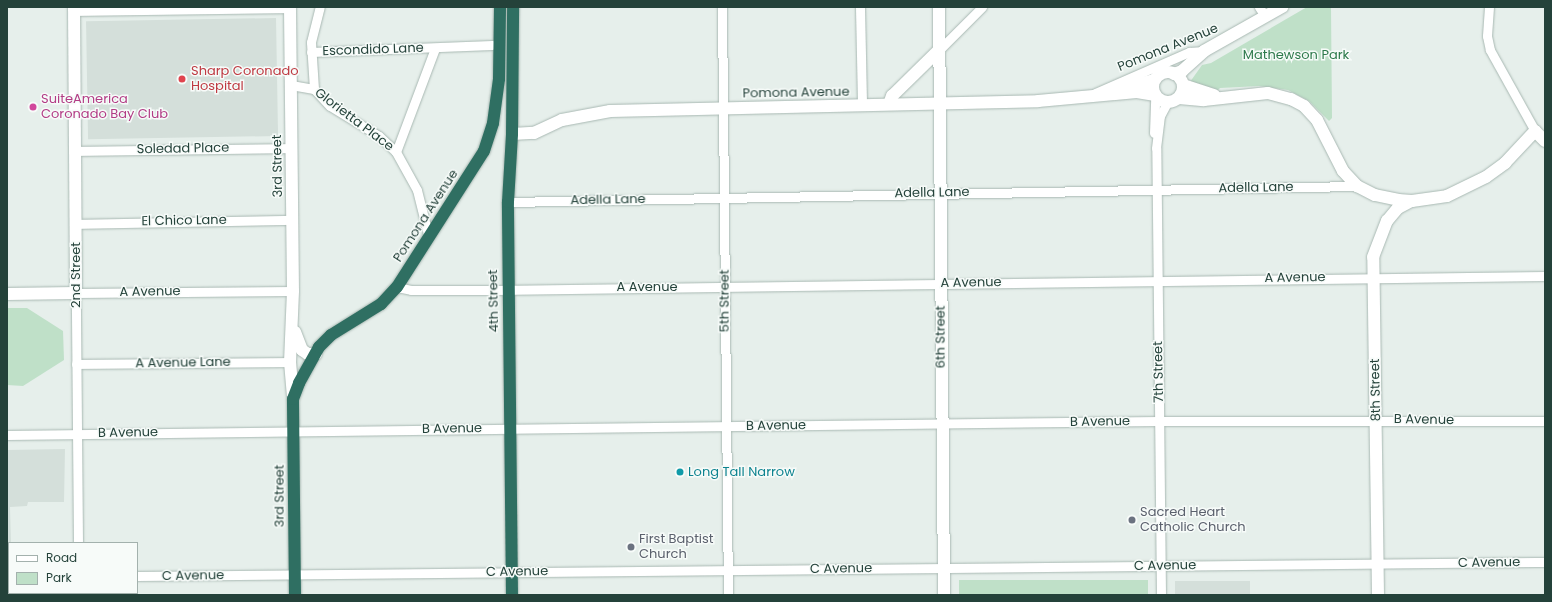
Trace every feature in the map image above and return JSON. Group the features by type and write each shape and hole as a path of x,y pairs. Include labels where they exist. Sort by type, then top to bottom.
{"highway":[{"name":"Pomona Avenue","path":"293,399 299,382 316,354 331,335 381,304 397,287 480,158 493,123 500,79 500,7"},
{"name":"4th Street","path":"512,595 508,202 512,134 513,7"},
{"name":"3rd Street","path":"293,399 295,595"}],"street":[{"path":"314,89 311,52 315,23 320,7"},
{"name":"5th Street","path":"722,7 728,595"},
{"path":"860,7 862,106"},
{"name":"6th Street","path":"939,7 944,595"},
{"path":"889,104 892,96 982,7"},
{"name":"Pomona Avenue","path":"1084,98 1193,50 1204,51 1228,39 1262,11 1282,7"},
{"path":"1490,7 1487,36 1490,50 1535,131 1545,141"},
{"path":"74,9 290,8"},
{"name":"3rd Street","path":"290,8 293,291 293,326 290,362 293,399"},
{"name":"2nd Street","path":"74,9 78,542"},
{"path":"1179,98 1183,84 1228,39"},
{"name":"Escondido Lane","path":"311,52 492,45"},
{"name":"Escondido Lane","path":"396,152 434,48"},
{"path":"1174,74 1182,71 1204,51"},
{"name":"Pomona Avenue","path":"1155,96 1154,80 1161,73 1174,74 1183,84"},
{"path":"1084,98 1154,80"},
{"path":"1183,84 1225,97"},
{"name":"Glorietta Place","path":"291,85 314,89 330,106 379,136 396,152 417,190 429,238"},
{"name":"Pomona Avenue","path":"512,134 534,132 562,120 590,113 723,108 862,106 1084,98 1137,92 1155,96 1167,103"},
{"path":"1167,103 1179,98 1204,100 1268,93 1291,99 1304,106 1324,131 1328,145 1343,171 1357,186 1375,195 1412,201 1448,196 1486,177 1505,162 1535,131"},
{"name":"7th Street","path":"1155,96 1153,122 1156,148 1161,595"},
{"name":"7th Street","path":"1156,148 1160,116 1167,103"},
{"name":"Soledad Place","path":"75,151 292,148"},
{"name":"Adella Lane","path":"508,202 1357,186"},
{"name":"8th Street","path":"1378,595 1374,257 1380,234 1396,210 1412,201"},
{"name":"El Chico Lane","path":"75,224 292,220"},
{"name":"A Avenue","path":"397,287 411,290 1545,276"},
{"name":"A Avenue","path":"7,294 293,291"},
{"name":"3rd Street","path":"293,326 302,350 308,354 316,354"},
{"name":"A Avenue Lane","path":"76,364 290,362"},
{"name":"B Avenue","path":"7,435 1159,421 1545,421"},
{"name":"C Avenue","path":"138,576 1545,562"}],"shaded area":[{"name":"Sharp Coronado Hospital","path":"276,18 278,136 88,139 86,21"},
{"path":"65,449 64,502 28,502 27,506 10,507 11,542 8,542 7,569 7,450"},
{"path":"1175,581 1250,581 1250,595 1175,595"}],"green space":[{"name":"Mathewson Park","path":"1307,7 1331,7 1332,118 1329,121 1309,101 1288,90 1259,86 1220,88 1217,91 1190,82 1202,65 1211,63"},
{"path":"7,308 27,308 63,331 64,360 23,386 7,385"},
{"path":"959,580 1148,580 1148,595 959,595"}],"place":[{"name":"Sharp Coronado Hospital","path":"182,79"},
{"name":"SuiteAmerica Coronado Bay Club","path":"33,107"},
{"name":"Long Tall Narrow","path":"680,472"},
{"name":"Sacred Heart Catholic Church","path":"1132,520"},
{"name":"First Baptist Church","path":"631,547"}]}
